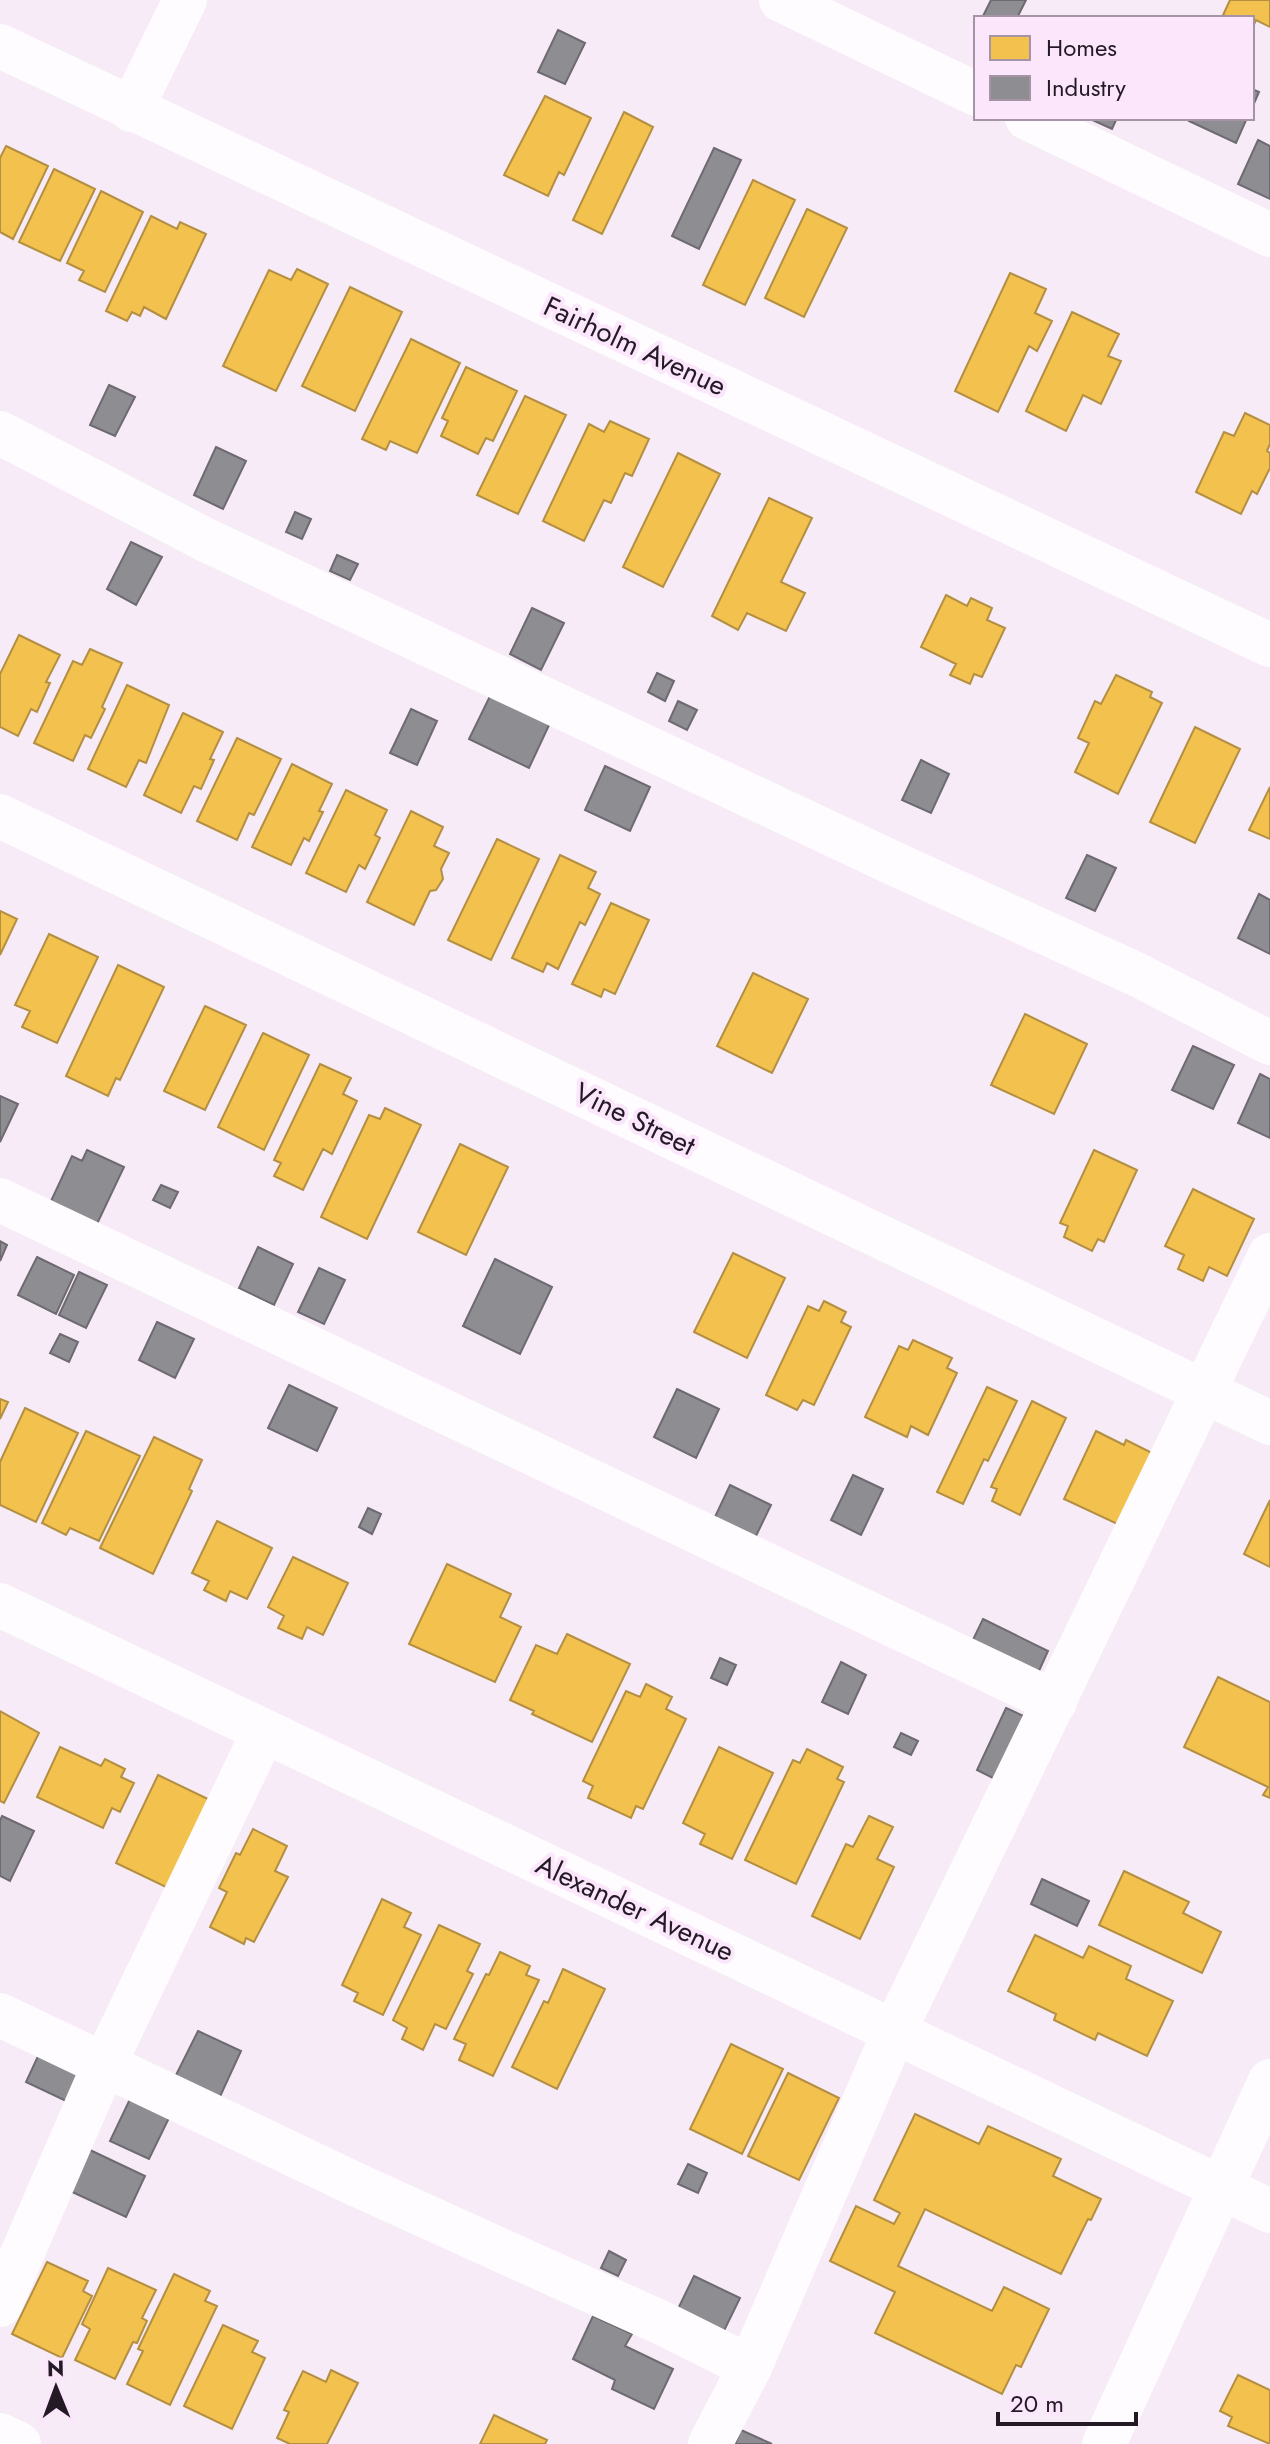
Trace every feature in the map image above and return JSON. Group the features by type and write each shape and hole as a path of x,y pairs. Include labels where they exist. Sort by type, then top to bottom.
{"street":[{"path":"131,110 185,0"},
{"path":"781,0 974,93"},
{"name":"Fairholm Avenue","path":"0,46 1270,645"},
{"path":"1031,120 1270,235"},
{"path":"0,433 206,540 1138,975 1270,1043"},
{"name":"Vine Street","path":"0,816 1270,1423"},
{"path":"0,1200 1055,1702"},
{"path":"710,2444 750,2367 894,2032 1270,1255"},
{"name":"Alexander Avenue","path":"0,1605 1270,2211"},
{"path":"0,2305 104,2065 264,1731"},
{"path":"0,2015 750,2367"},
{"path":"1104,2444 1270,2081"},
{"path":"0,2435 19,2444"}],"building: Homes":[{"path":"1230,0 1270,0 1270,27 1256,20 1254,24 1254,16 1223,15"},
{"path":"545,96 591,118 564,175 559,172 548,196 504,175"},
{"path":"624,112 653,127 602,234 573,220"},
{"path":"6,146 48,166 13,239 0,232 0,158"},
{"path":"54,169 95,189 60,261 19,242"},
{"path":"753,180 795,200 745,305 703,285"},
{"path":"101,191 143,212 105,292 79,280 84,271 67,263"},
{"path":"807,209 847,228 804,317 765,298"},
{"path":"151,216 177,229 180,222 206,234 166,319 144,307 140,316 132,312 127,321 106,311"},
{"path":"297,269 328,284 276,391 223,366 269,270 291,280"},
{"path":"1010,273 1046,289 1035,313 1052,321 1037,351 1029,346 998,412 955,391"},
{"path":"350,287 402,312 355,411 302,386"},
{"path":"1072,312 1119,334 1108,356 1121,361 1101,404 1083,395 1066,431 1026,411"},
{"path":"411,339 460,363 417,453 390,441 386,450 362,439"},
{"path":"466,367 517,391 493,441 486,438 478,454 441,436 448,421 442,418"},
{"path":"525,396 566,415 518,514 477,495"},
{"path":"1245,413 1270,425 1267,451 1270,453 1270,468 1257,494 1252,491 1241,514 1196,492 1224,432 1234,436"},
{"path":"610,421 649,439 632,476 625,473 611,503 604,500 584,541 543,521 589,424 604,432"},
{"path":"678,453 720,474 663,587 623,567"},
{"path":"769,498 812,518 781,582 805,593 786,631 747,613 738,630 712,616"},
{"path":"946,595 967,606 971,598 992,608 987,620 1005,628 982,677 974,674 970,684 950,675 956,664 921,647"},
{"path":"19,635 60,655 46,682 50,683 37,712 31,709 18,736 0,727 0,674"},
{"path":"90,649 122,663 91,738 85,735 73,761 34,743 73,661 82,665"},
{"path":"1116,675 1152,692 1150,697 1162,703 1118,794 1075,772 1089,743 1078,738 1095,701 1101,704"},
{"path":"127,685 169,705 146,763 139,760 126,787 88,769"},
{"path":"183,713 223,732 210,759 214,760 201,789 194,786 181,813 144,795"},
{"path":"1195,727 1240,749 1195,843 1150,822"},
{"path":"237,738 281,759 254,815 249,813 237,840 197,821"},
{"path":"292,764 332,784 309,841 304,838 291,865 252,847"},
{"path":"1270,787 1270,839 1249,830"},
{"path":"346,790 387,810 375,835 380,838 365,869 359,865 346,892 306,873"},
{"path":"411,811 443,827 434,846 449,853 441,869 443,879 436,890 430,891 414,925 367,902"},
{"path":"497,839 539,859 491,960 448,940"},
{"path":"560,855 596,872 588,888 600,894 585,925 580,922 558,969 547,963 543,972 512,958"},
{"path":"611,903 649,920 615,994 604,989 601,997 572,984"},
{"path":"0,911 17,919 0,955"},
{"path":"49,934 98,957 57,1043 22,1027 30,1011 15,1005"},
{"path":"118,965 164,987 120,1080 116,1078 108,1096 66,1076"},
{"path":"753,973 808,999 772,1073 717,1046"},
{"path":"205,1006 246,1025 205,1110 164,1091"},
{"path":"1025,1014 1087,1044 1054,1114 991,1085"},
{"path":"263,1033 309,1055 264,1150 218,1127"},
{"path":"320,1064 351,1078 343,1094 357,1101 332,1154 323,1149 303,1190 274,1176 281,1163 274,1160"},
{"path":"385,1108 421,1125 367,1239 321,1217 369,1115 380,1119"},
{"path":"460,1144 508,1167 466,1255 418,1232"},
{"path":"1094,1150 1137,1170 1104,1242 1098,1239 1092,1251 1064,1237 1068,1226 1060,1223"},
{"path":"1193,1189 1254,1219 1227,1276 1209,1267 1203,1281 1178,1269 1184,1255 1165,1246"},
{"path":"733,1253 785,1278 747,1358 694,1332"},
{"path":"824,1301 846,1312 841,1322 851,1327 814,1405 803,1400 797,1410 766,1395 808,1306 819,1311"},
{"path":"913,1340 952,1358 947,1368 957,1373 928,1435 911,1426 907,1437 865,1417 899,1346 908,1350"},
{"path":"987,1387 1017,1401 963,1504 937,1492"},
{"path":"0,1399 8,1402 0,1419"},
{"path":"1032,1401 1066,1418 1020,1515 992,1501 997,1489 991,1487"},
{"path":"25,1408 78,1433 36,1522 0,1505 0,1462"},
{"path":"86,1431 140,1456 99,1541 70,1528 66,1535 42,1523"},
{"path":"1096,1431 1124,1445 1126,1440 1158,1456 1124,1527 1064,1499"},
{"path":"154,1437 202,1460 189,1489 192,1491 153,1574 100,1548"},
{"path":"1270,1500 1270,1567 1244,1554"},
{"path":"217,1521 272,1548 247,1599 230,1591 226,1601 204,1590 209,1581 192,1573"},
{"path":"293,1557 348,1583 323,1635 307,1627 302,1639 278,1628 284,1616 268,1607"},
{"path":"447,1564 511,1594 500,1617 521,1627 495,1682 409,1644"},
{"path":"567,1634 630,1664 592,1742 532,1714 534,1711 510,1700 536,1645 557,1654"},
{"path":"1218,1677 1270,1702 1270,1798 1263,1795 1268,1787 1184,1747"},
{"path":"646,1684 672,1697 666,1709 686,1719 643,1809 636,1806 631,1818 588,1798 593,1786 583,1781 626,1691 640,1697"},
{"path":"0,1711 39,1733 4,1803 0,1801"},
{"path":"60,1747 101,1766 105,1759 125,1769 121,1777 134,1783 120,1812 112,1808 103,1828 37,1797"},
{"path":"719,1747 773,1773 732,1859 700,1844 705,1834 683,1823"},
{"path":"807,1749 843,1767 837,1779 844,1782 796,1884 745,1860 793,1760 800,1763"},
{"path":"158,1775 210,1800 168,1888 116,1863"},
{"path":"869,1816 893,1827 877,1859 894,1867 860,1939 812,1916 846,1844 853,1847"},
{"path":"253,1829 287,1846 275,1871 288,1877 254,1942 246,1938 244,1944 210,1927 227,1892 219,1888 236,1853 240,1855"},
{"path":"1124,1871 1189,1902 1183,1913 1221,1932 1202,1973 1099,1925"},
{"path":"382,1899 411,1913 404,1927 421,1935 383,2015 354,2001 358,1993 342,1985"},
{"path":"439,1925 480,1944 467,1971 473,1974 446,2029 435,2024 423,2050 402,2039 407,2028 393,2020"},
{"path":"1035,1935 1083,1958 1089,1946 1131,1966 1126,1979 1173,2001 1147,2056 1098,2033 1095,2040 1054,2020 1056,2014 1008,1991"},
{"path":"500,1952 530,1966 526,1975 539,1980 493,2076 459,2060 466,2044 454,2039"},
{"path":"563,1969 605,1989 557,2089 512,2067"},
{"path":"731,2044 783,2069 742,2154 690,2129"},
{"path":"788,2073 839,2098 799,2180 748,2156"},
{"path":"915,2114 979,2144 988,2126 1061,2159 1053,2176 1101,2199 1061,2274 925,2209 898,2266 992,2311 1004,2287 1049,2309 1021,2367 1016,2365 1002,2394 875,2333 895,2292 830,2261 856,2206 894,2224 900,2213 874,2200"},
{"path":"47,2262 88,2281 83,2291 92,2296 62,2358 12,2334"},
{"path":"108,2268 156,2290 142,2318 147,2321 137,2343 133,2342 115,2379 75,2360 90,2329 82,2324"},
{"path":"174,2274 210,2291 205,2301 217,2306 170,2405 127,2384 143,2351 138,2349"},
{"path":"223,2325 258,2341 252,2352 265,2358 232,2429 184,2406"},
{"path":"331,2370 358,2383 327,2444 290,2444 277,2438 289,2412 284,2410 303,2371 326,2382"},
{"path":"1238,2375 1270,2390 1270,2444 1228,2426 1232,2417 1220,2411"},
{"path":"494,2415 547,2440 545,2444 480,2444"}],"building: Industry":[{"path":"991,0 1026,0 1018,16 983,16"},
{"path":"558,30 585,43 565,84 538,72"},
{"path":"1092,120 1116,120 1112,129"},
{"path":"1190,120 1246,120 1236,143"},
{"path":"1258,140 1270,146 1270,199 1238,184"},
{"path":"714,148 741,160 699,249 672,236"},
{"path":"109,385 135,397 115,436 90,425"},
{"path":"216,447 246,461 223,509 194,495"},
{"path":"295,512 311,519 302,539 286,532"},
{"path":"131,542 162,557 136,605 107,589"},
{"path":"337,555 358,564 350,580 330,571"},
{"path":"532,608 564,623 541,670 510,654"},
{"path":"657,673 674,681 665,701 648,692"},
{"path":"491,694 550,723 529,768 469,739"},
{"path":"678,701 697,710 687,730 669,721"},
{"path":"411,709 437,721 417,765 390,753"},
{"path":"921,760 949,774 931,813 902,800"},
{"path":"605,766 650,787 630,831 585,810"},
{"path":"1087,855 1116,868 1095,911 1066,898"},
{"path":"1259,894 1270,900 1270,954 1238,938"},
{"path":"1193,1046 1234,1065 1213,1109 1172,1090"},
{"path":"1260,1074 1270,1079 1270,1138 1238,1123"},
{"path":"0,1096 18,1104 0,1142"},
{"path":"87,1150 124,1167 97,1224 51,1201 72,1156 82,1161"},
{"path":"161,1185 178,1192 170,1208 153,1200"},
{"path":"0,1241 7,1245 0,1261"},
{"path":"258,1247 293,1264 274,1305 239,1288"},
{"path":"37,1257 74,1275 56,1314 18,1295"},
{"path":"495,1259 552,1287 520,1354 463,1326"},
{"path":"319,1268 345,1280 324,1324 298,1312"},
{"path":"79,1272 107,1285 86,1328 59,1315"},
{"path":"157,1322 194,1339 175,1378 139,1360"},
{"path":"60,1334 78,1342 69,1362 50,1353"},
{"path":"289,1385 337,1408 317,1451 268,1428"},
{"path":"677,1389 719,1409 696,1458 654,1437"},
{"path":"853,1475 883,1489 861,1535 831,1520"},
{"path":"730,1485 771,1505 755,1538 714,1519"},
{"path":"368,1508 381,1514 372,1534 359,1527"},
{"path":"983,1619 1048,1651 1034,1682 968,1650"},
{"path":"720,1658 736,1665 727,1685 711,1678"},
{"path":"841,1662 866,1675 848,1714 822,1702"},
{"path":"1006,1708 1039,1723 1009,1786 977,1770"},
{"path":"901,1733 918,1741 911,1755 894,1747"},
{"path":"2,1816 34,1831 10,1881 0,1876"},
{"path":"1042,1879 1089,1901 1077,1926 1031,1904"},
{"path":"198,2031 241,2051 218,2101 174,2079"},
{"path":"39,2054 79,2073 66,2101 26,2082"},
{"path":"130,2099 169,2118 149,2159 110,2141"},
{"path":"90,2150 145,2176 126,2217 70,2191"},
{"path":"688,2164 707,2173 698,2193 678,2184"},
{"path":"609,2251 626,2260 618,2276 601,2268"},
{"path":"694,2276 740,2298 719,2341 673,2319"},
{"path":"593,2316 632,2334 625,2346 673,2369 654,2409 612,2389 615,2380 573,2359"},
{"path":"741,2430 772,2444 735,2444"}]}
